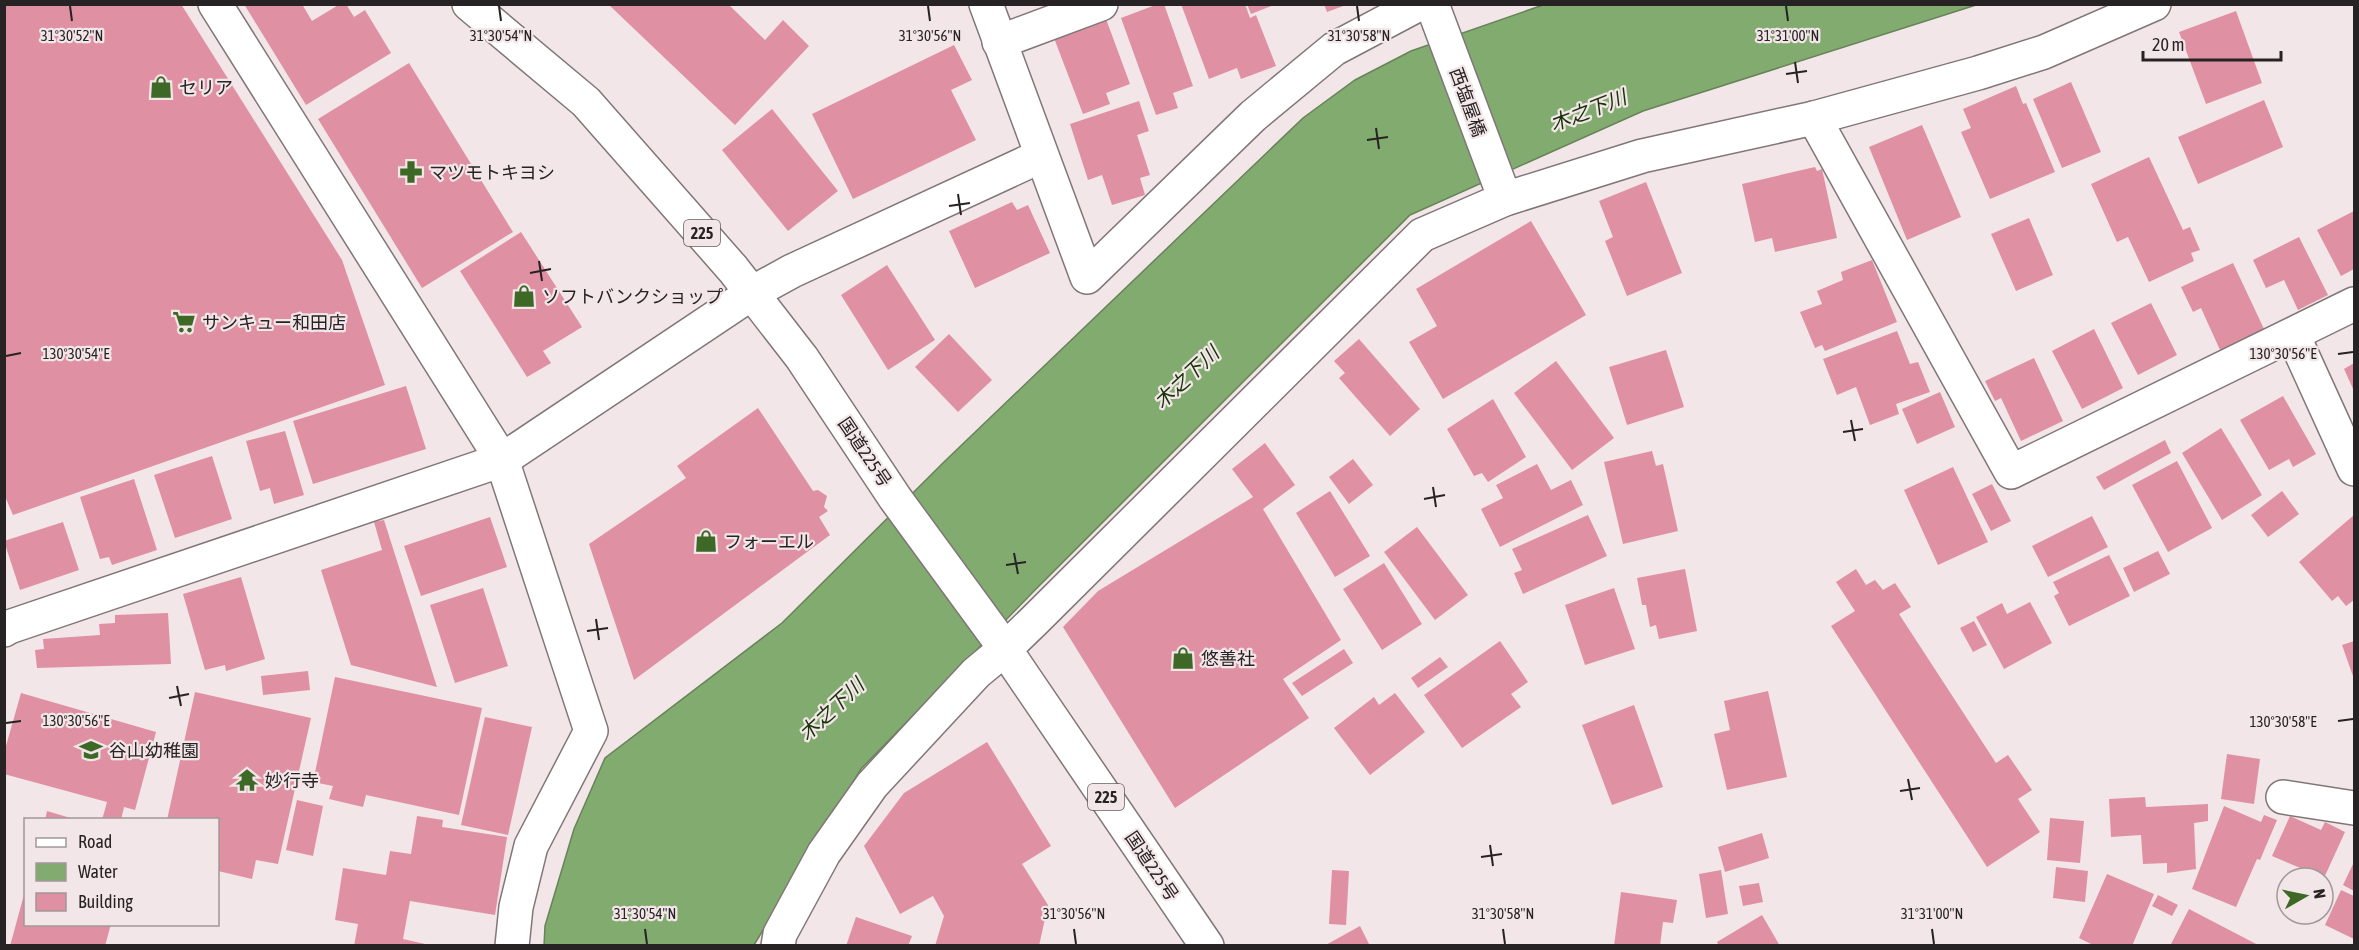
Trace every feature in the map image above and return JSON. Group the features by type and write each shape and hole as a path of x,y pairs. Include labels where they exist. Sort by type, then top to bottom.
{"main road":[{"path":"215,4 502,460 591,731 531,846 516,907 512,945"},
{"name":"国道225号","path":"469,4 586,102 752,292 802,358 895,498 1001,643 1207,945"},
{"path":"986,4 1087,277 1271,101 1334,50 1419,4"},
{"path":"999,42 1101,4"},
{"name":"西塩屋橋","path":"1432,4 1505,199"},
{"path":"778,945 780,934 824,854 872,785 1001,643 1422,235 1505,199 1642,156 1814,118 1978,73 2044,52 2154,4"},
{"path":"1814,118 2011,472 2355,304"},
{"path":"6,624 502,460 752,292 802,266 1041,156"},
{"path":"2293,335 2355,469"},
{"path":"2283,797 2355,808"}],"water":[{"name":"木之下川","path":"1543,5 1976,5 1643,111 1410,215 1035,590 861,769 754,945 544,946 545,926 574,829 605,758 782,623 945,461 1303,118 1355,80 1411,51"}],"building":[{"name":"サンキュー和田店","path":"4,4 181,4 342,260 385,385 13,515 4,494"},
{"path":"244,4 302,4 312,21 340,4 346,4 354,17 365,10 391,53 306,105"},
{"path":"608,4 728,4 765,40 783,20 809,46 735,125"},
{"path":"1158,4 1164,4 1193,86 1173,93 1178,108 1156,115 1121,18"},
{"path":"1181,4 1245,4 1250,18 1256,15 1276,66 1241,79 1237,68 1209,79"},
{"path":"1247,4 1273,4 1274,5 1251,14"},
{"path":"1324,4 1346,4 1346,5 1327,12"},
{"path":"2236,11 2262,83 2206,104 2179,32"},
{"path":"1106,19 1130,84 1106,93 1110,104 1083,114 1054,38"},
{"path":"954,45 972,80 951,90 976,140 853,199 812,114"},
{"path":"409,63 513,232 422,288 318,119"},
{"path":"2071,82 2101,152 2062,168 2033,99"},
{"path":"2016,86 2023,104 2026,103 2055,172 1990,199 1961,132 1971,128 1963,109"},
{"path":"2264,100 2283,147 2198,184 2178,137"},
{"path":"1139,101 1149,131 1137,135 1150,175 1140,178 1145,195 1112,205 1102,175 1088,180 1070,124"},
{"path":"772,109 838,191 788,231 722,150"},
{"path":"1922,125 1961,217 1907,240 1869,147"},
{"path":"2149,157 2183,230 2190,227 2200,250 2191,253 2194,261 2149,282 2128,237 2117,242 2091,184"},
{"path":"1815,167 1817,171 1822,169 1837,238 1775,252 1772,238 1755,242 1742,184"},
{"path":"1646,182 1682,273 1627,296 1605,241 1613,237 1599,201"},
{"path":"1012,202 1017,210 1028,205 1050,253 975,288 949,231"},
{"path":"2354,211 2354,269 2341,276 2317,230"},
{"path":"2029,218 2053,275 2016,291 1991,234"},
{"path":"1531,221 1586,315 1443,399 1409,342 1437,326 1416,289"},
{"path":"521,232 582,327 543,351 551,363 527,377 460,271"},
{"path":"2299,237 2328,295 2298,310 2284,280 2266,288 2253,260"},
{"path":"1872,260 1897,322 1825,351 1822,345 1815,348 1800,312 1822,304 1817,291 1843,280 1841,272"},
{"path":"2233,263 2264,329 2220,350 2201,308 2193,312 2181,287"},
{"path":"887,265 935,340 888,370 841,295"},
{"path":"2151,303 2177,355 2138,375 2111,323"},
{"path":"2094,329 2123,388 2082,409 2052,351"},
{"path":"1897,331 1910,364 1918,362 1930,392 1896,404 1899,414 1870,425 1856,387 1837,395 1823,359"},
{"path":"949,334 992,380 958,412 915,367"},
{"path":"1359,339 1420,409 1390,436 1339,378 1345,373 1334,361"},
{"path":"1666,350 1684,407 1627,425 1609,367"},
{"path":"2034,358 2063,421 2021,441 2001,398 1995,401 1985,381"},
{"path":"1556,361 1614,438 1572,470 1514,393"},
{"path":"2354,363 2354,391 2344,369"},
{"path":"406,386 426,449 313,484 293,421"},
{"path":"1940,392 1955,427 1917,444 1902,409"},
{"path":"2283,396 2316,454 2293,467 2289,459 2269,470 2240,420"},
{"path":"1493,399 1526,457 1488,482 1482,473 1474,476 1447,429"},
{"path":"758,408 813,491 818,490 827,496 824,507 828,511 819,517 830,535 634,680 589,544 686,478 677,466"},
{"path":"2221,428 2262,495 2222,520 2182,453"},
{"path":"285,431 304,495 274,504 270,488 260,491 246,441"},
{"path":"2165,440 2171,453 2104,490 2096,477"},
{"path":"1265,443 1295,485 1263,509 1341,640 1283,679 1309,718 1175,808 1063,627 1098,591 1253,497 1232,469"},
{"path":"1652,451 1656,466 1663,464 1678,531 1623,544 1604,462"},
{"path":"212,456 232,519 175,538 154,475"},
{"path":"1353,459 1373,485 1349,504 1329,477"},
{"path":"2177,461 2212,528 2168,552 2132,485"},
{"path":"1537,464 1551,490 1571,480 1583,505 1500,547 1481,509 1503,498 1496,485"},
{"path":"1953,467 1988,542 1938,565 1904,490"},
{"path":"134,479 157,550 112,565 109,557 100,559 80,497"},
{"path":"1992,484 2011,521 1991,531 1972,494"},
{"path":"1330,491 1370,556 1335,577 1296,513"},
{"path":"2282,491 2299,514 2268,537 2251,515"},
{"path":"1588,515 1607,556 1523,594 1514,573 1522,570 1512,549"},
{"path":"2354,515 2354,600 2346,606 2338,596 2332,601 2299,562"},
{"path":"2092,516 2108,547 2048,577 2032,546"},
{"path":"490,517 507,567 421,596 404,546"},
{"path":"384,520 437,687 351,665 321,570 382,550 374,522"},
{"path":"63,522 79,570 20,590 4,541"},
{"path":"1417,527 1468,595 1435,620 1384,552"},
{"path":"2158,551 2170,574 2134,592 2123,568"},
{"path":"2109,555 2130,596 2069,626 2054,596 2059,593 2053,582"},
{"path":"1384,563 1422,624 1382,650 1343,589"},
{"path":"1685,569 1697,631 1659,639 1656,625 1650,627 1646,605 1642,605 1637,578"},
{"path":"1856,569 1866,585 1875,580 1883,590 1895,583 1911,607 1899,614 1996,763 2008,755 2032,790 2018,799 2040,832 1987,867 1831,626 1855,611 1836,582"},
{"path":"241,577 265,659 226,671 225,665 205,670 183,594"},
{"path":"483,588 508,666 455,683 430,605"},
{"path":"1614,588 1635,649 1585,665 1565,605"},
{"path":"2030,602 2052,643 2004,669 1976,617 2002,603 2007,614"},
{"path":"168,613 171,664 37,668 35,650 44,649 43,639 100,635 99,624 115,623 115,615"},
{"path":"1974,621 1987,645 1973,652 1960,628"},
{"path":"1500,641 1528,682 1511,694 1521,707 1462,748 1424,695"},
{"path":"2354,641 2354,679 2342,645"},
{"path":"1344,649 1353,663 1302,696 1292,683"},
{"path":"1440,657 1448,667 1418,688 1411,678"},
{"path":"308,671 310,690 263,695 261,676"},
{"path":"335,677 482,708 459,815 366,795 363,807 329,799 333,786 313,782"},
{"path":"1768,691 1787,777 1727,790 1714,734 1730,730 1724,701"},
{"path":"195,692 311,718 278,864 256,860 252,879 219,871 219,818 167,818"},
{"path":"21,693 156,732 135,810 124,807 121,818 103,818 107,802 4,774 4,753"},
{"path":"1395,693 1425,732 1370,775 1334,728 1374,697 1379,705"},
{"path":"1634,705 1663,787 1612,805 1582,725"},
{"path":"485,717 532,727 508,835 461,825"},
{"path":"987,742 1051,846 1022,864 1048,905 1039,946 935,946 944,916 933,896 900,914 864,846 904,793"},
{"path":"2227,754 2260,759 2254,804 2221,799"},
{"path":"2145,797 2146,807 2208,804 2208,821 2194,823 2196,869 2167,873 2167,863 2143,864 2141,835 2111,837 2109,799"},
{"path":"297,800 323,806 313,856 286,850"},
{"path":"2224,806 2261,822 2264,815 2277,820 2236,907 2192,889"},
{"path":"47,811 71,818 45,818"},
{"path":"417,816 443,820 442,827 507,837 495,915 410,901 403,939 434,946 354,946 358,924 335,920 343,868 386,875 390,851 411,854"},
{"path":"2290,816 2321,830 2325,822 2345,832 2329,866 2296,866 2272,856"},
{"path":"2050,818 2084,821 2080,863 2047,860"},
{"path":"1762,833 1769,858 1725,872 1718,847"},
{"path":"2354,862 2354,891 2343,885"},
{"path":"2056,867 2088,871 2085,902 2053,898"},
{"path":"1332,870 1349,871 1346,925 1329,924"},
{"path":"1721,870 1728,914 1706,918 1699,874"},
{"path":"2107,874 2154,894 2132,946 2095,946 2079,938"},
{"path":"1759,883 1763,902 1743,906 1739,886"},
{"path":"2341,890 2354,896 2354,939 2327,926 2335,926 2335,903"},
{"path":"1621,892 1677,900 1673,923 1663,922 1660,946 1614,946"},
{"path":"24,895 24,926 110,926 105,946 10,946"},
{"path":"2158,895 2178,905 2172,916 2152,906"},
{"path":"2189,909 2260,946 2170,946"},
{"path":"1762,915 1780,946 1719,946 1717,942"},
{"path":"856,917 912,936 908,946 846,946"},
{"path":"1360,926 1370,946 1324,946"}],"place":[{"name":"セリア","path":"161,87"},
{"name":"マツモトキヨシ","path":"411,172"},
{"name":"ソフトバンクショップ","path":"524,296"},
{"name":"サンキュー和田店","path":"184,322"},
{"name":"フォーエル","path":"706,541"},
{"name":"悠善社","path":"1183,658"},
{"name":"谷山幼稚園","path":"91,750"},
{"name":"妙行寺","path":"247,780"}]}
